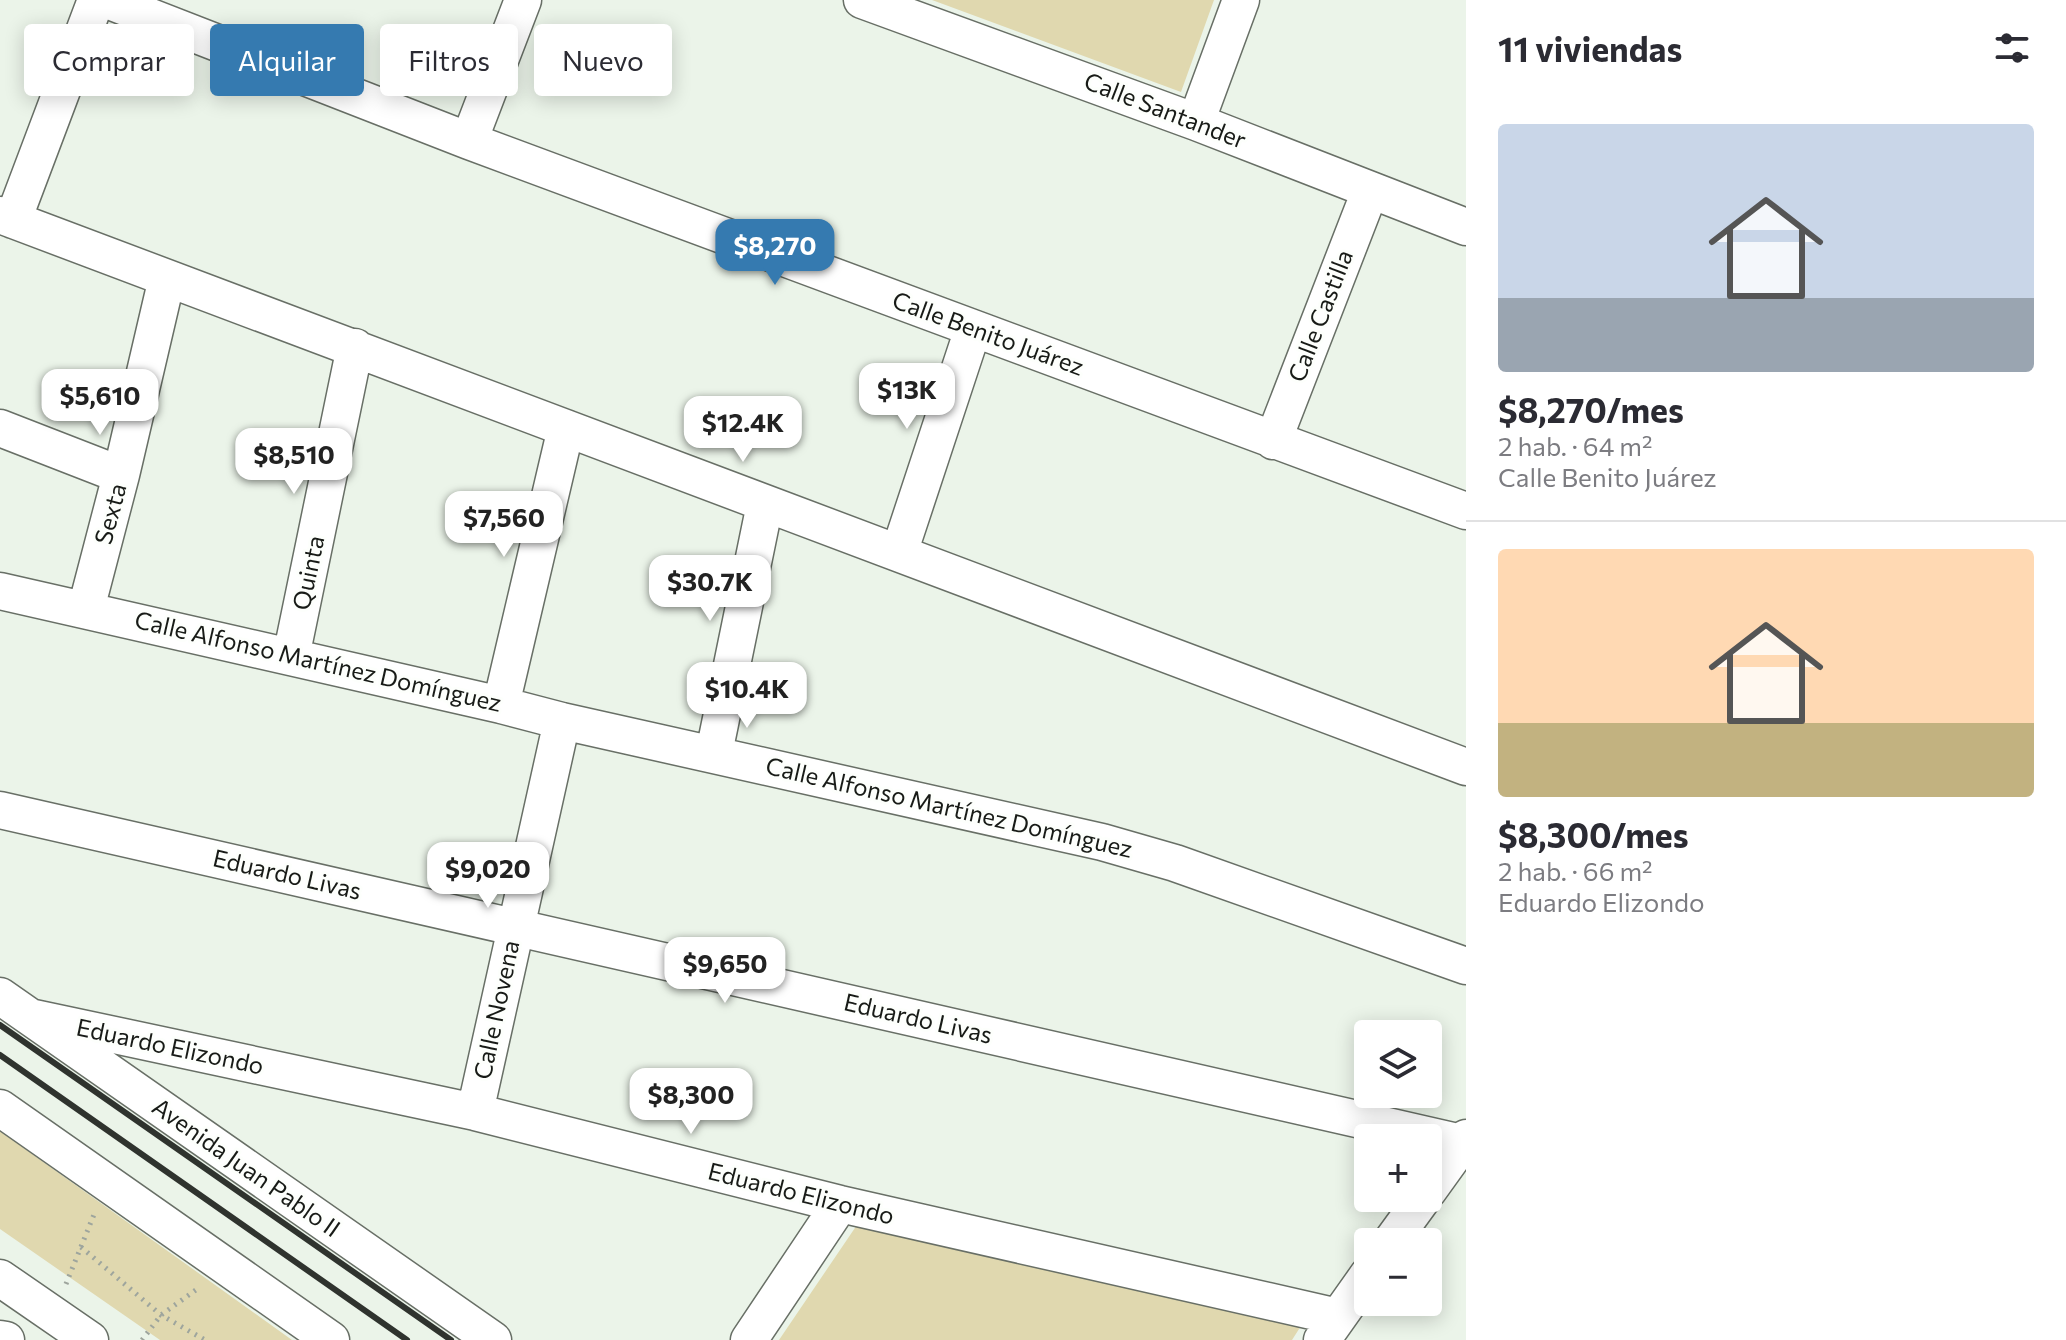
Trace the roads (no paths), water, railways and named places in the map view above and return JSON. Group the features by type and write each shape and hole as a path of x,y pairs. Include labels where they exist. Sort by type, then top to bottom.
{"street":[{"path":"96,0 6,217 1466,767"},
{"name":"Calle Benito Juárez","path":"107,0 469,141 1466,511"},
{"path":"469,141 523,0"},
{"name":"Calle Santander","path":"862,0 1196,122 1466,227"},
{"path":"1196,122 1241,0"},
{"name":"Calle Castilla","path":"1273,441 1370,191"},
{"name":"Sexta","path":"86,609 167,278"},
{"path":"899,553 973,329"},
{"name":"Quinta","path":"291,657 355,347"},
{"path":"0,428 121,475"},
{"path":"501,705 566,428"},
{"path":"714,753 765,504"},
{"name":"Calle Alfonso Martínez Domínguez","path":"0,591 1102,842 1201,872 1466,966"},
{"name":"Calle Novena","path":"475,1112 562,721"},
{"name":"Eduardo Livas","path":"0,810 1464,1140"},
{"name":"Avenida Juan Pablo II","path":"0,996 493,1340"},
{"name":"Eduardo Elizondo","path":"30,1017 475,1112 1330,1328"},
{"path":"0,1108 331,1340"},
{"path":"1442,1171 1464,1140"},
{"path":"749,1340 840,1204"},
{"path":"0,1278 90,1340"},
{"path":"1330,1328 1354,1295"}],"railway":[{"path":"0,1025 451,1340"},
{"path":"0,1055 407,1340"}]}
